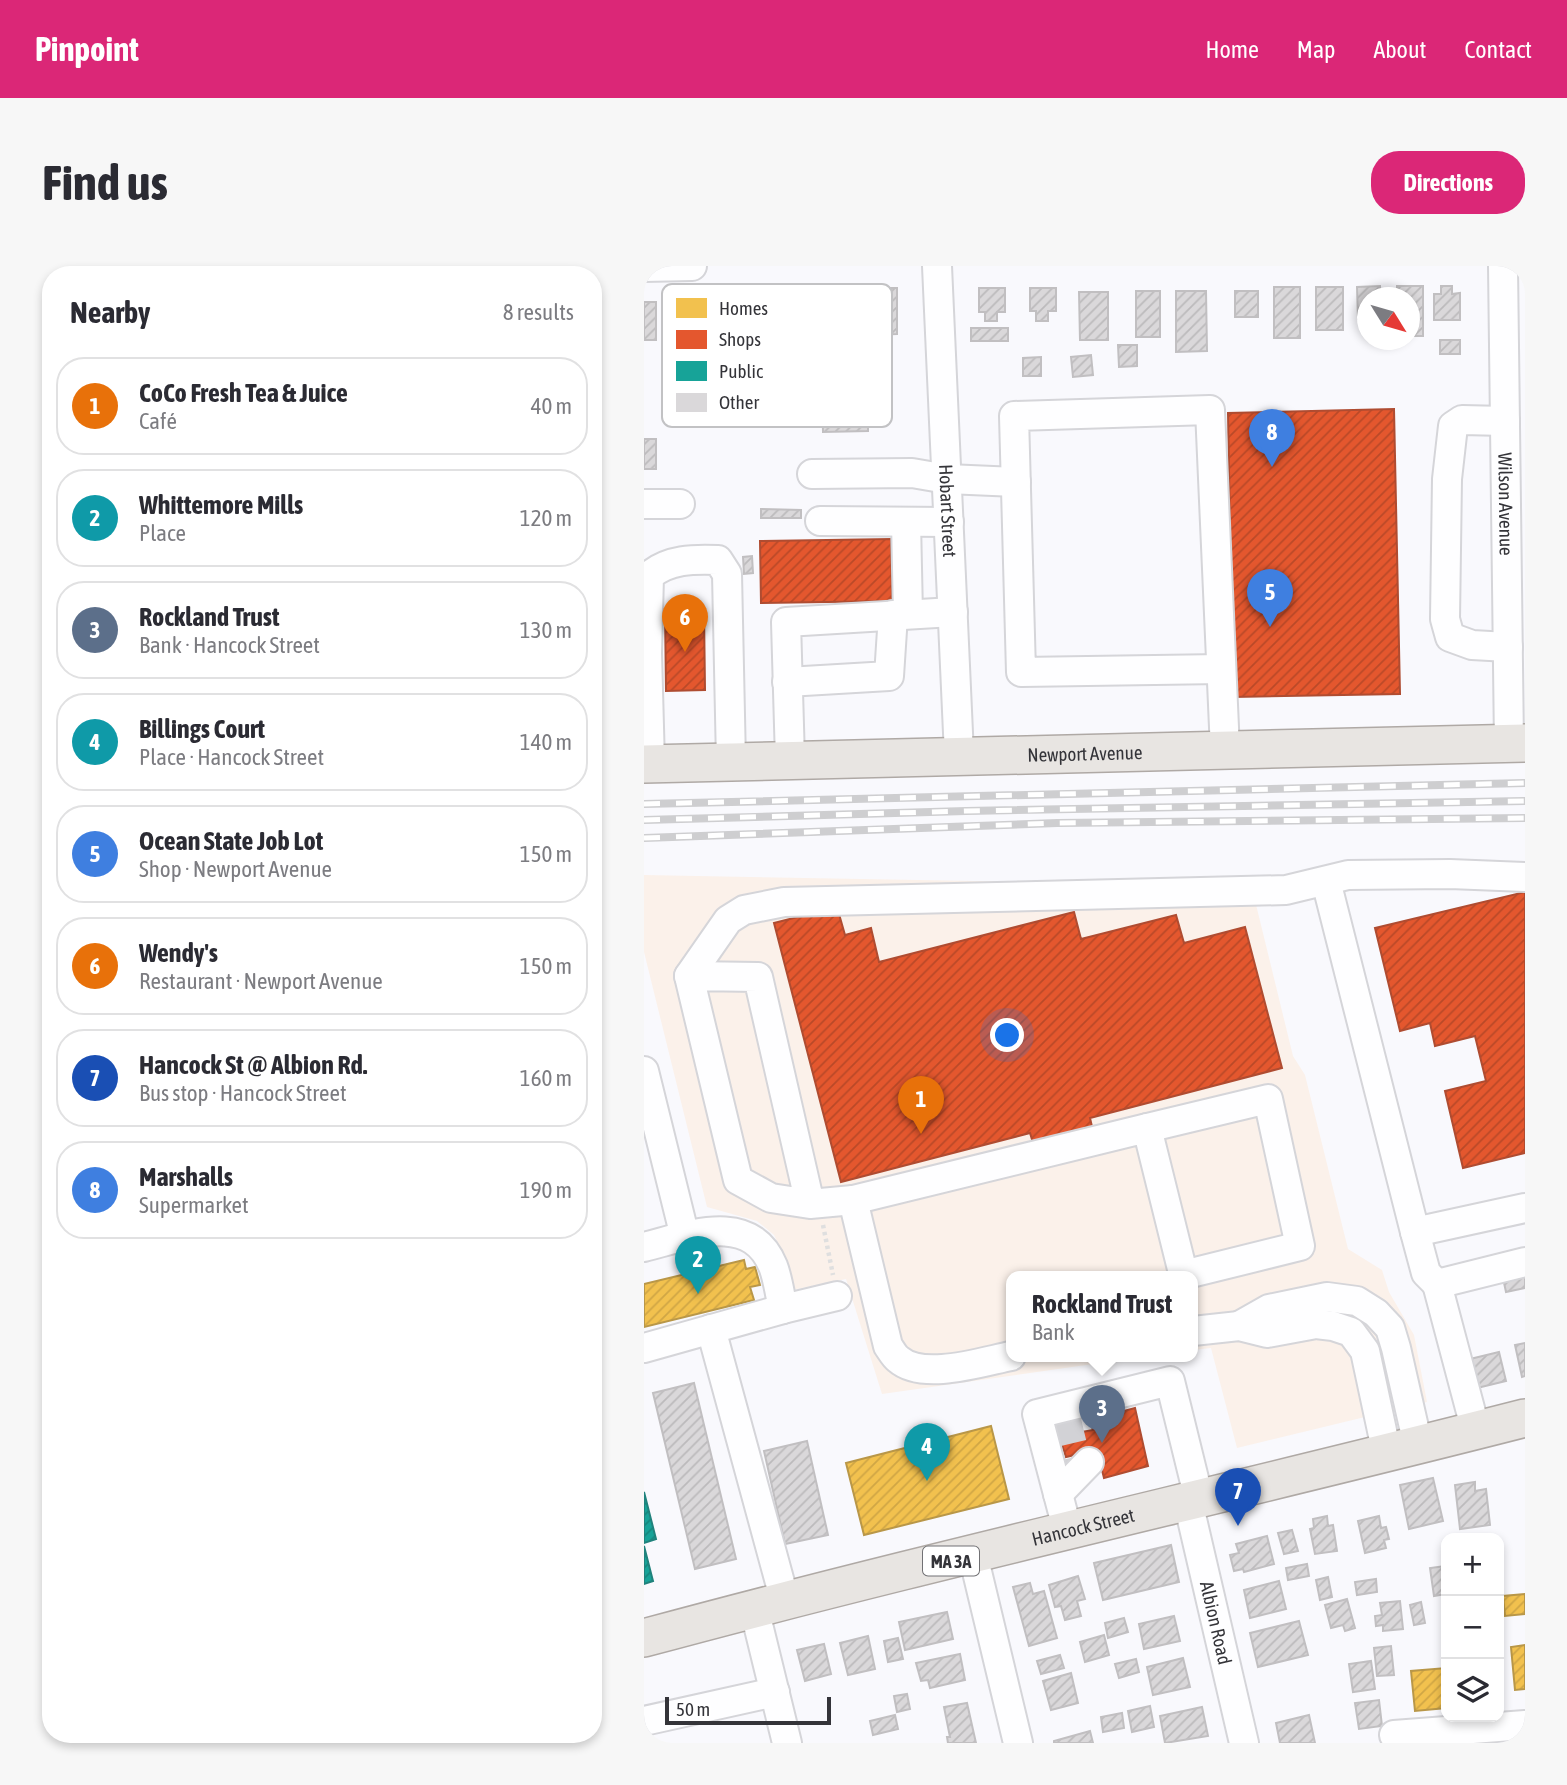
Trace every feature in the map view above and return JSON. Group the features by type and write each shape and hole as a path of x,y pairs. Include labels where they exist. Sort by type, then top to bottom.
{"main road":[{"name":"Newport Avenue","path":"647,764 1517,743"},
{"name":"Hancock Street","path":"644,1638 1525,1418"}],"street":[{"path":"644,267 692,266"},
{"name":"Hobart Street","path":"937,266 959,755"},
{"name":"Wilson Avenue","path":"1503,266 1515,379 1505,421 1516,578 1508,647 1517,743"},
{"path":"1221,669 1021,672 1014,416 1210,410 1225,750"},
{"path":"1505,421 1462,420 1453,426 1447,479 1445,619 1450,637 1472,645 1508,647"},
{"path":"813,474 912,474 947,479 1016,482"},
{"path":"644,504 680,504"},
{"path":"820,521 949,522"},
{"path":"787,682 889,676 900,615 906,522"},
{"path":"647,764 649,576 661,565 700,560 718,561 727,574 731,762"},
{"path":"790,760 786,622 953,612"},
{"path":"1198,1272 1300,1246 1268,1099 853,1200 816,1212 771,1198 738,1180 689,976 728,920 744,910 784,902 1286,890 1348,876 1450,874 1525,877"},
{"path":"1326,881 1426,1273 1437,1284 1476,1431"},
{"path":"689,976 758,977 816,1212"},
{"path":"644,1072 685,1237"},
{"path":"1147,1128 1183,1271"},
{"path":"853,1200 888,1346 898,1360 920,1369 944,1369 1006,1357"},
{"path":"1415,1232 1525,1208"},
{"path":"644,1247 706,1231 730,1231 753,1239 772,1265 783,1309"},
{"path":"1437,1284 1525,1262"},
{"path":"644,1348 837,1296"},
{"path":"1198,1324 1239,1326 1267,1333 1316,1324 1351,1332 1365,1351 1403,1450"},
{"path":"711,1329 769,1605 775,1692 787,1743"},
{"path":"1066,1416 1171,1386"},
{"path":"1068,1532 1037,1414 1171,1386"},
{"name":"Albion Road","path":"1171,1386 1244,1743"},
{"path":"1058,1494 1084,1464"},
{"path":"973,1555 1018,1743"},
{"path":"644,1721 775,1692"},
{"path":"1394,1735 1525,1725"},
{"path":"644,1732 647,1743"}],"path":[{"path":"816,1212 837,1296"}],"shaded area":[{"path":"644,875 1029,882 1250,880 1293,1056 1305,1075 1348,1249 1382,1270 1389,1292 1414,1335 1427,1402 1237,1448 1211,1348 1198,1349 1198,1271 1006,1271 1006,1362 1107,1362 882,1394 846,1279 792,1290 788,1264 774,1235 757,1221 707,1207 644,952"}],"building: Homes":[{"path":"744,1260 746,1269 755,1267 760,1285 750,1287 754,1300 644,1327 644,1284"},
{"path":"991,1426 1009,1499 864,1535 846,1463"},
{"path":"1525,1594 1525,1614 1505,1616 1504,1596"},
{"path":"1525,1645 1525,1689 1515,1690 1511,1647"},
{"path":"1441,1668 1441,1708 1415,1711 1411,1671"}],"building: Shops":[{"path":"1394,409 1400,694 1233,697 1228,413"},
{"path":"891,539 892,601 761,603 760,541"},
{"path":"704,612 705,690 666,691 665,613"},
{"path":"1525,892 1525,1153 1463,1168 1445,1091 1486,1081 1475,1036 1435,1046 1430,1023 1400,1031 1375,928"},
{"path":"837,907 845,935 871,928 879,962 1074,912 1081,939 1176,915 1184,943 1245,927 1282,1068 1090,1118 1093,1131 1034,1146 1030,1133 841,1182 774,923"},
{"path":"1135,1408 1148,1466 1104,1478 1097,1450 1066,1457 1059,1436 1093,1430 1090,1420"}],"building: Public":[{"path":"644,1492 656,1539 644,1543"},
{"path":"644,1546 653,1581 644,1584"}],"building: Other":[{"path":"1423,286 1423,336 1420,336 1420,287 1397,287"},
{"path":"1441,286 1452,286 1452,294 1460,293 1460,320 1434,320 1434,294 1441,294"},
{"path":"1274,287 1300,287 1300,338 1274,338"},
{"path":"1316,287 1343,287 1343,330 1316,330"},
{"path":"892,288 897,288 897,334 892,334"},
{"path":"979,288 1005,288 1005,312 997,312 997,321 985,321 985,312 979,312"},
{"path":"1030,288 1056,288 1056,311 1048,311 1048,321 1036,321 1036,311 1030,311"},
{"path":"1136,291 1160,291 1160,337 1136,337"},
{"path":"1176,291 1206,291 1207,351 1176,352"},
{"path":"1235,291 1258,291 1258,317 1235,317"},
{"path":"1079,292 1108,292 1108,340 1080,340"},
{"path":"644,302 656,302 656,340 644,340"},
{"path":"971,328 1008,328 1008,341 971,341"},
{"path":"1440,340 1460,340 1460,354 1440,354"},
{"path":"1118,345 1137,345 1137,366 1119,367"},
{"path":"1091,355 1093,375 1073,377 1071,357"},
{"path":"1041,357 1041,376 1023,376 1023,358"},
{"path":"823,427 868,427 868,431 823,432"},
{"path":"644,439 656,439 656,469 644,469"},
{"path":"761,509 801,510 801,518 761,518"},
{"path":"752,556 753,573 744,574 743,557"},
{"path":"1525,1274 1525,1288 1506,1292 1503,1278"},
{"path":"1525,1343 1525,1376 1522,1377 1515,1345"},
{"path":"1499,1352 1506,1381 1477,1388 1470,1359"},
{"path":"694,1383 736,1559 695,1569 653,1393"},
{"path":"807,1441 828,1535 785,1544 764,1451"},
{"path":"1433,1478 1443,1521 1409,1529 1400,1485"},
{"path":"1475,1482 1475,1491 1486,1489 1490,1525 1460,1529 1455,1485"},
{"path":"1327,1516 1328,1526 1333,1525 1337,1551 1315,1554 1310,1529 1314,1528 1313,1519"},
{"path":"1379,1516 1381,1528 1386,1527 1389,1539 1384,1540 1386,1548 1365,1553 1358,1521"},
{"path":"1292,1530 1298,1551 1284,1554 1278,1533"},
{"path":"1267,1536 1274,1564 1244,1572 1243,1569 1234,1571 1230,1555 1239,1553 1236,1544"},
{"path":"1171,1545 1179,1582 1103,1600 1094,1563"},
{"path":"1307,1564 1309,1576 1288,1580 1286,1568"},
{"path":"1441,1567 1441,1595 1434,1596 1430,1568"},
{"path":"1078,1576 1085,1599 1077,1601 1081,1616 1065,1620 1061,1606 1055,1607 1049,1585"},
{"path":"1328,1577 1332,1597 1320,1600 1316,1580"},
{"path":"1376,1579 1377,1592 1357,1595 1355,1582"},
{"path":"1279,1581 1286,1609 1250,1618 1244,1590"},
{"path":"1030,1583 1033,1594 1044,1591 1057,1638 1029,1646 1013,1587"},
{"path":"1347,1599 1355,1628 1345,1631 1343,1625 1331,1628 1325,1605"},
{"path":"1400,1601 1403,1629 1383,1631 1383,1625 1376,1626 1375,1616 1382,1615 1380,1603"},
{"path":"1421,1602 1425,1623 1414,1625 1410,1605"},
{"path":"947,1612 953,1639 905,1650 899,1622"},
{"path":"1174,1616 1180,1641 1144,1649 1139,1624"},
{"path":"1124,1618 1128,1632 1108,1638 1105,1623"},
{"path":"1299,1621 1308,1655 1258,1667 1250,1633"},
{"path":"1104,1635 1109,1655 1085,1662 1080,1642"},
{"path":"868,1636 875,1669 848,1675 840,1643"},
{"path":"898,1638 903,1659 888,1662 884,1641"},
{"path":"824,1644 831,1674 805,1681 797,1650"},
{"path":"1391,1646 1394,1675 1377,1676 1374,1648"},
{"path":"960,1654 965,1680 930,1688 928,1680 921,1681 916,1663"},
{"path":"1060,1655 1064,1668 1041,1674 1037,1661"},
{"path":"1183,1658 1190,1687 1153,1695 1147,1667"},
{"path":"1136,1659 1139,1672 1119,1678 1115,1664"},
{"path":"1371,1661 1375,1689 1353,1692 1349,1664"},
{"path":"1071,1673 1078,1703 1051,1710 1043,1681"},
{"path":"907,1694 910,1709 897,1712 894,1696"},
{"path":"1379,1700 1382,1726 1359,1729 1355,1703"},
{"path":"967,1703 976,1743 948,1743 947,1737 950,1737 944,1707"},
{"path":"1150,1706 1154,1727 1132,1732 1128,1711"},
{"path":"1202,1707 1208,1736 1165,1743 1160,1716"},
{"path":"1122,1713 1124,1728 1103,1732 1101,1717"},
{"path":"895,1715 898,1729 873,1735 870,1721"},
{"path":"1309,1715 1315,1743 1280,1743 1276,1723"},
{"path":"1090,1731 1093,1743 1054,1743 1054,1741"}],"tunnel":[{"path":"1066,1416 1078,1466"}],"railway":[{"path":"644,804 1525,783"},
{"path":"644,820 1525,801"},
{"path":"644,838 1057,823 1525,818"}],"place":[{"name":"Marshalls","path":"1272,467"},
{"name":"Ocean State Job Lot","path":"1270,627"},
{"name":"Wendy's","path":"685,652"},
{"name":"CoCo Fresh Tea & Juice","path":"921,1134"},
{"name":"Whittemore Mills","path":"698,1294"},
{"name":"Rockland Trust","path":"1102,1443"},
{"name":"Billings Court","path":"927,1481"},
{"name":"Hancock St @ Albion Rd.","path":"1238,1526"}]}
